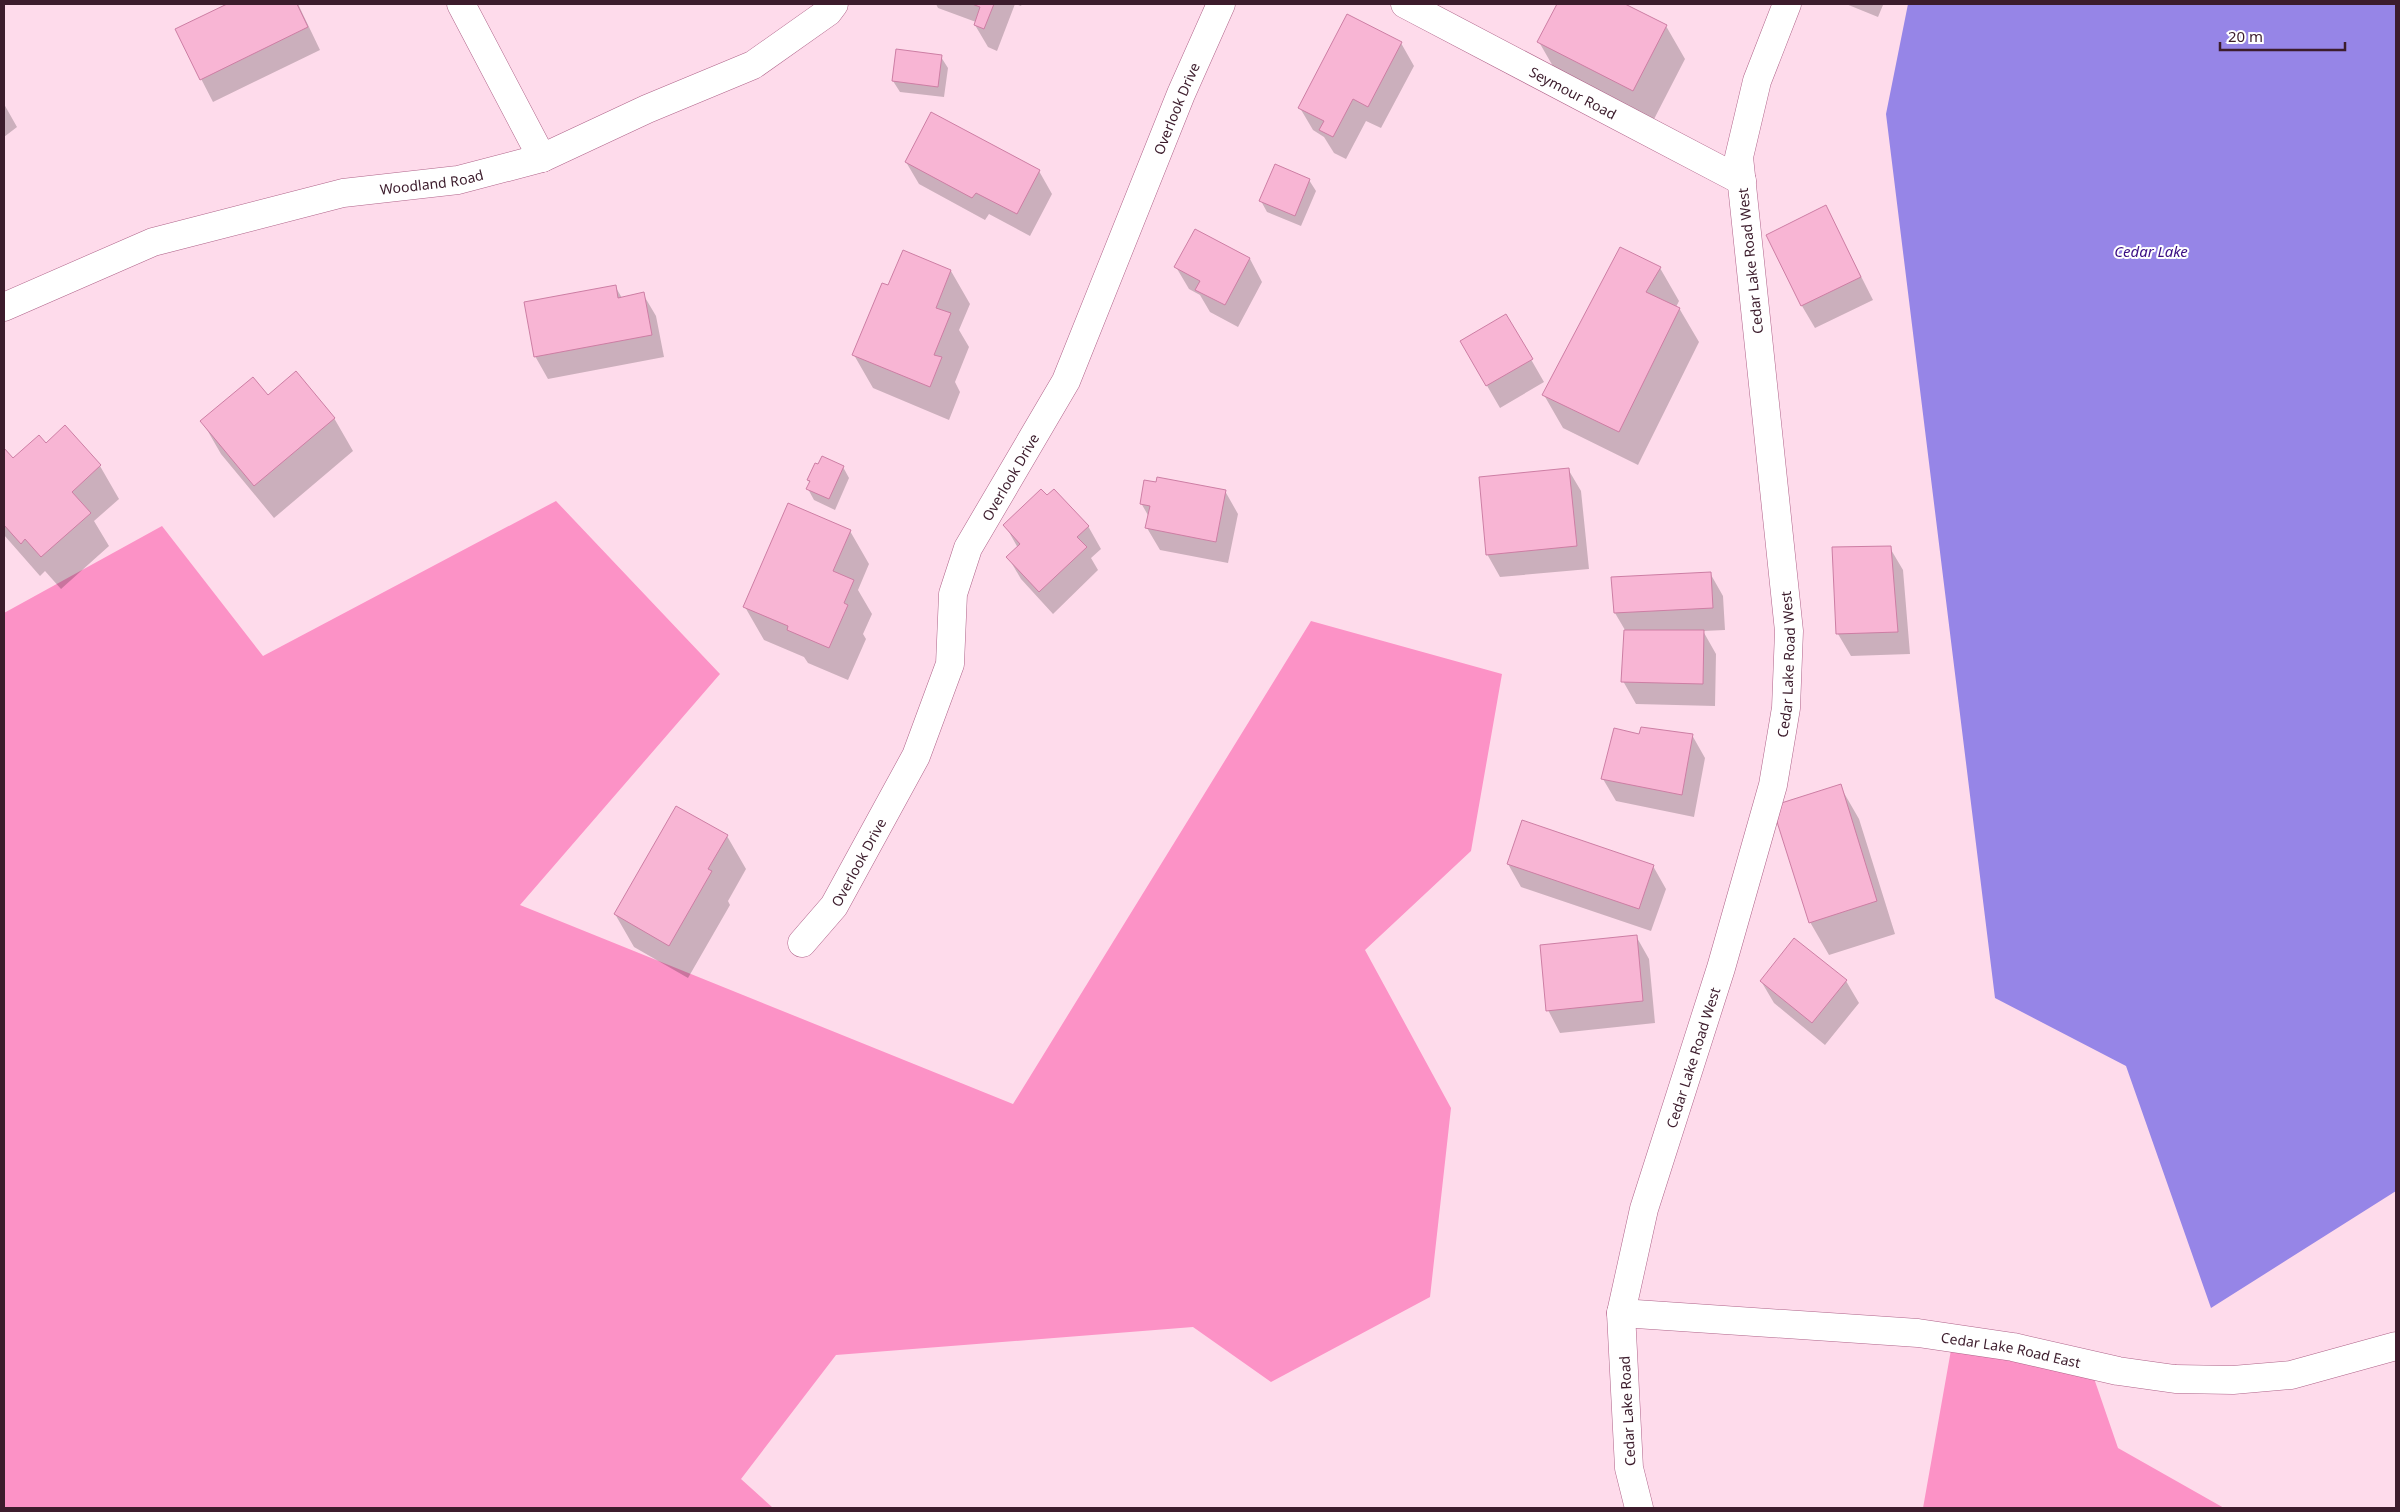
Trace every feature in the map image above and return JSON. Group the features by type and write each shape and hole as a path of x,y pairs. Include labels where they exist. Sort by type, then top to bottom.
{"street":[{"path":"460,4 542,158"},
{"name":"Woodland Road","path":"4,307 153,242 343,193 458,180 542,158 647,110 753,65 828,12 834,4"},
{"name":"Overlook Drive","path":"802,943 834,906 916,756 950,664 953,594 968,548 1066,381 1181,94 1221,4"},
{"name":"Seymour Road","path":"1406,4 1742,181"},
{"name":"Cedar Lake Road West","path":"1622,1312 1644,1209 1721,968 1773,785 1786,708 1789,631 1739,156 1757,81 1787,4"},
{"name":"Cedar Lake Road East","path":"1622,1312 1918,1333 2014,1347 2118,1371 2175,1379 2233,1380 2291,1375 2396,1346"},
{"name":"Cedar Lake Road","path":"1622,1312 1629,1468 1639,1508"}],"shaded area":[{"path":"556,501 720,674 520,905 1013,1104 1311,621 1502,674 1471,851 1365,950 1451,1108 1430,1297 1271,1382 1193,1327 836,1355 741,1479 773,1508 4,1508 4,613 162,526 263,656"},
{"path":"1954,1333 2086,1355 2118,1448 2224,1508 1923,1508"}],"water":[{"name":"Cedar Lake","path":"1908,4 2396,4 2396,1191 2211,1308 2126,1066 1995,998 1886,114"}],"building":[{"path":"227,4 297,4 308,27 200,80 175,29"},
{"path":"972,4 994,4 984,29 974,25 980,7"},
{"path":"1557,4 1625,4 1667,25 1633,91 1537,42"},
{"path":"1347,14 1402,42 1368,107 1353,99 1333,137 1319,130 1324,121 1298,108"},
{"path":"896,49 942,55 938,87 892,81"},
{"path":"931,112 1040,170 1017,214 976,193 972,198 905,162"},
{"path":"1275,164 1310,179 1295,216 1259,201"},
{"path":"1826,205 1861,277 1801,306 1766,235"},
{"path":"1195,229 1250,258 1225,305 1195,290 1200,281 1174,267"},
{"path":"1620,247 1661,267 1646,292 1680,308 1619,432 1542,395"},
{"path":"903,250 951,270 936,308 951,313 934,355 942,357 930,387 852,355 882,283 888,285"},
{"path":"616,285 618,298 644,292 652,335 534,357 524,302"},
{"path":"1506,314 1533,359 1486,386 1460,341"},
{"path":"296,371 335,418 254,486 200,421 253,377 268,395"},
{"path":"65,425 101,465 72,492 91,513 41,557 25,539 21,544 4,525 4,448 13,458 39,435 46,443"},
{"path":"822,456 844,466 829,499 806,489 810,481 807,480 815,463 818,464"},
{"path":"1569,468 1577,546 1486,555 1479,477"},
{"path":"1157,477 1226,490 1216,542 1145,528 1150,506 1140,504 1144,480 1156,482"},
{"path":"1041,489 1047,495 1054,489 1089,526 1077,537 1087,547 1039,592 1006,557 1020,544 1003,525"},
{"path":"788,503 851,530 833,571 854,580 844,603 848,605 829,648 787,630 788,626 743,607"},
{"path":"1891,546 1898,632 1836,634 1832,547"},
{"path":"1711,572 1713,608 1614,613 1611,577"},
{"path":"1624,630 1704,630 1703,684 1621,682"},
{"path":"1641,727 1693,734 1682,795 1601,779 1614,728 1639,734"},
{"path":"1841,784 1877,901 1809,923 1772,806"},
{"path":"676,806 728,835 708,869 712,871 669,946 614,914"},
{"path":"1522,820 1654,865 1639,909 1507,864"},
{"path":"1637,935 1643,1001 1546,1011 1540,945"},
{"path":"1794,938 1847,980 1812,1023 1760,981"}]}
